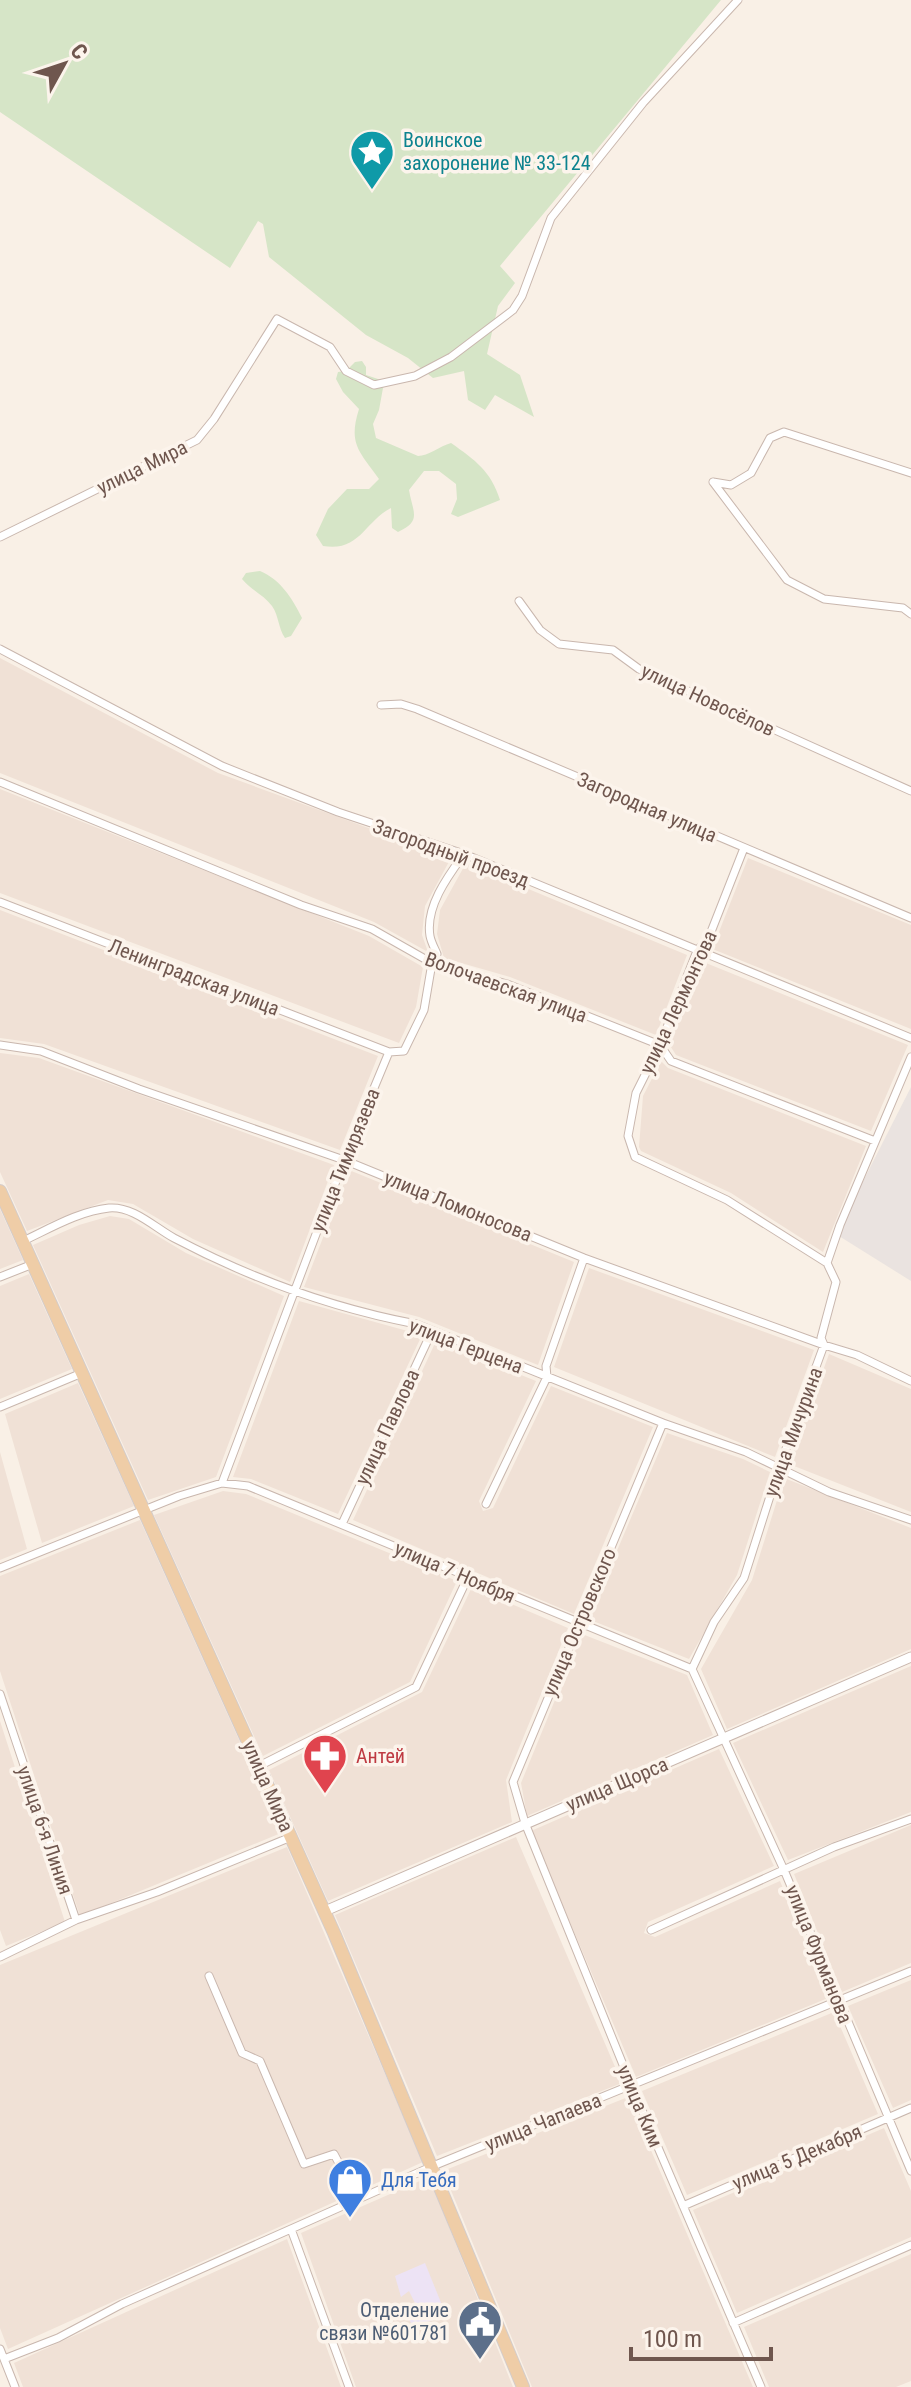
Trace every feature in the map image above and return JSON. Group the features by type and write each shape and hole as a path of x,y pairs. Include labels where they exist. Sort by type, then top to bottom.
{"main road":[{"name":"улица Мира","path":"0,1191 325,1911 523,2387"}],"street":[{"name":"улица Мира","path":"0,537 197,440 214,419 277,319 330,347 346,371 374,385 415,376 451,357 513,310 522,296 551,218 643,103 738,0"},
{"path":"911,473 784,432 770,438 751,473 731,485 713,482 787,580 824,599 903,608 911,614"},
{"name":"улица Новосёлов","path":"519,601 540,630 559,644 613,650 639,669 911,791"},
{"name":"Загородный проезд","path":"0,649 222,766 338,812 464,854 911,1038"},
{"name":"Загородная улица","path":"381,705 401,704 417,709 911,918"},
{"name":"Волочаевская улица","path":"0,782 301,905 372,929 432,963 507,984 660,1045 671,1061 875,1141"},
{"name":"улица Лермонтова","path":"744,848 709,937 697,951 660,1045 636,1093 628,1136 635,1157 727,1200 827,1263"},
{"name":"улица Тимирязева","path":"222,1483 344,1160 389,1052 404,1051 424,1010 432,963 437,954 429,935 433,908 448,876 464,854"},
{"name":"Ленинградская улица","path":"0,902 389,1052"},
{"name":"улица Ломоносова","path":"0,1045 41,1051 139,1089 344,1160 584,1258 857,1355 911,1381"},
{"name":"улица Мичурина","path":"692,1669 714,1622 744,1578 779,1468 824,1345 821,1338 836,1282 827,1263 911,1057"},
{"name":"улица Герцена","path":"23,1241 76,1218 110,1208 132,1212 190,1246 294,1292 432,1331 663,1423 746,1452 829,1492 911,1520"},
{"path":"486,1504 547,1377 546,1366 584,1258"},
{"path":"0,1277 33,1264"},
{"name":"улица Павлова","path":"342,1524 432,1331"},
{"path":"0,1407 82,1373"},
{"name":"улица Островского","path":"525,1823 513,1782 663,1423"},
{"path":"0,1568 144,1510 222,1483"},
{"name":"улица 7 Ноября","path":"222,1483 248,1486 692,1669"},
{"path":"259,1766 416,1687 468,1577"},
{"name":"улица Щорса","path":"325,1911 911,1657"},
{"path":"692,1669 723,1739"},
{"name":"улица 6-я Линия","path":"0,1694 76,1920"},
{"name":"улица Фурманова","path":"723,1739 784,1870 911,2171"},
{"path":"651,1930 834,1847 911,1819"},
{"name":"улица Ким","path":"525,1823 632,2087 761,2387"},
{"path":"0,1956 76,1920 157,1892 291,1837"},
{"name":"улица Чапаева","path":"4,2359 58,2338 122,2304 433,2166 911,1971"},
{"path":"209,1976 242,2053 260,2061 304,2164 334,2154 358,2199"},
{"name":"улица 5 Декабря","path":"683,2206 911,2108"},
{"path":"291,2229 349,2387"},
{"path":"733,2323 911,2245"},
{"path":"0,2349 15,2387"}],"shaded area":[{"path":"0,658 218,773 451,858 425,906 422,935 428,952 374,922 0,773"},
{"path":"0,789 369,936 423,967 416,1007 399,1043 0,893"},
{"path":"748,858 911,925 911,1029 710,948"},
{"path":"466,863 687,955 656,1035 510,977 444,958 437,934 440,910"},
{"path":"0,910 378,1056 340,1150 44,1044 0,1038"},
{"path":"701,961 908,1045 871,1131 676,1055 669,1044"},
{"path":"0,1053 39,1058 334,1165 290,1282 193,1239 133,1204 108,1200 27,1231 0,1172"},
{"path":"661,1061 668,1068 866,1146 823,1252 731,1193 641,1151 643,1096"},
{"path":"911,1087 911,1281 839,1236 851,1205"},
{"path":"349,1170 574,1262 538,1365 419,1317 304,1287"},
{"path":"0,1209 23,1260 0,1269"},
{"path":"110,1216 129,1219 186,1253 284,1296 216,1477 148,1500 33,1245 79,1225"},
{"path":"589,1268 814,1350 775,1457 554,1367"},
{"path":"29,1274 72,1369 0,1399 0,1286"},
{"path":"299,1301 422,1335 338,1514 251,1479 233,1477"},
{"path":"436,1341 536,1381 479,1501 483,1511 493,1508 551,1386 653,1427 574,1614 353,1520"},
{"path":"829,1354 911,1389 911,1512 789,1464"},
{"path":"78,1383 134,1506 42,1543 5,1414"},
{"path":"667,1433 743,1459 770,1472 737,1575 689,1659 588,1619"},
{"path":"0,1452 27,1549 0,1560"},
{"path":"784,1478 911,1528 911,1649 727,1729 701,1669 752,1580"},
{"path":"223,1491 246,1494 457,1581 410,1682 263,1756 154,1515"},
{"path":"140,1520 281,1833 80,1916 0,1671 0,1576"},
{"path":"472,1587 568,1628 506,1780 512,1822 328,1901 269,1770 422,1692"},
{"path":"582,1634 687,1675 713,1735 527,1816 521,1783"},
{"path":"911,1666 911,1812 788,1860 733,1743"},
{"path":"0,1721 65,1922 6,1946 0,1930"},
{"path":"719,1749 774,1866 648,1922 644,1933 655,1937 780,1881 828,1998 636,2077 531,1831"},
{"path":"911,1825 911,1963 842,1992 794,1874"},
{"path":"516,1837 622,2083 437,2156 335,1915"},
{"path":"287,1847 423,2162 8,2349 0,2328 0,1965"},
{"path":"911,1980 911,2100 893,2108 848,2006"},
{"path":"834,2012 878,2114 687,2195 642,2091"},
{"path":"628,2097 753,2387 532,2387 443,2171"},
{"path":"884,2128 911,2191 911,2237 737,2313 693,2210"},
{"path":"429,2177 513,2387 356,2387 301,2233"},
{"path":"287,2239 341,2387 23,2387 14,2363"},
{"path":"911,2254 911,2381 896,2387 769,2387 744,2327"},
{"path":"425,2263 446,2315 413,2327 404,2309 415,2303 409,2291 401,2297 395,2276"}],"green space":[{"path":"0,0 721,0 500,266 515,283 498,306 487,354 520,375 534,417 495,395 485,410 468,400 464,371 433,378 408,358 366,335 269,257 263,224 258,221 230,268 0,112"},
{"path":"362,361 366,375 387,382 373,424 376,438 418,456 451,443 481,467 492,481 500,500 458,517 451,514 457,499 456,484 439,471 424,471 409,490 414,516 406,528 398,532 392,528 391,508 354,540 335,547 323,546 316,535 328,509 347,489 369,489 379,479 357,447 355,431 359,409 336,379 338,372 346,371 355,362"},
{"path":"260,571 285,590 302,618 291,636 285,638 272,606 242,579 246,573"}],"place":[{"name":"Воинское захоронение № 33-124","path":"372,191"},
{"name":"Антей","path":"325,1795"},
{"name":"Для Тебя","path":"350,2219"},
{"name":"Отделение связи №601781","path":"480,2361"}]}
